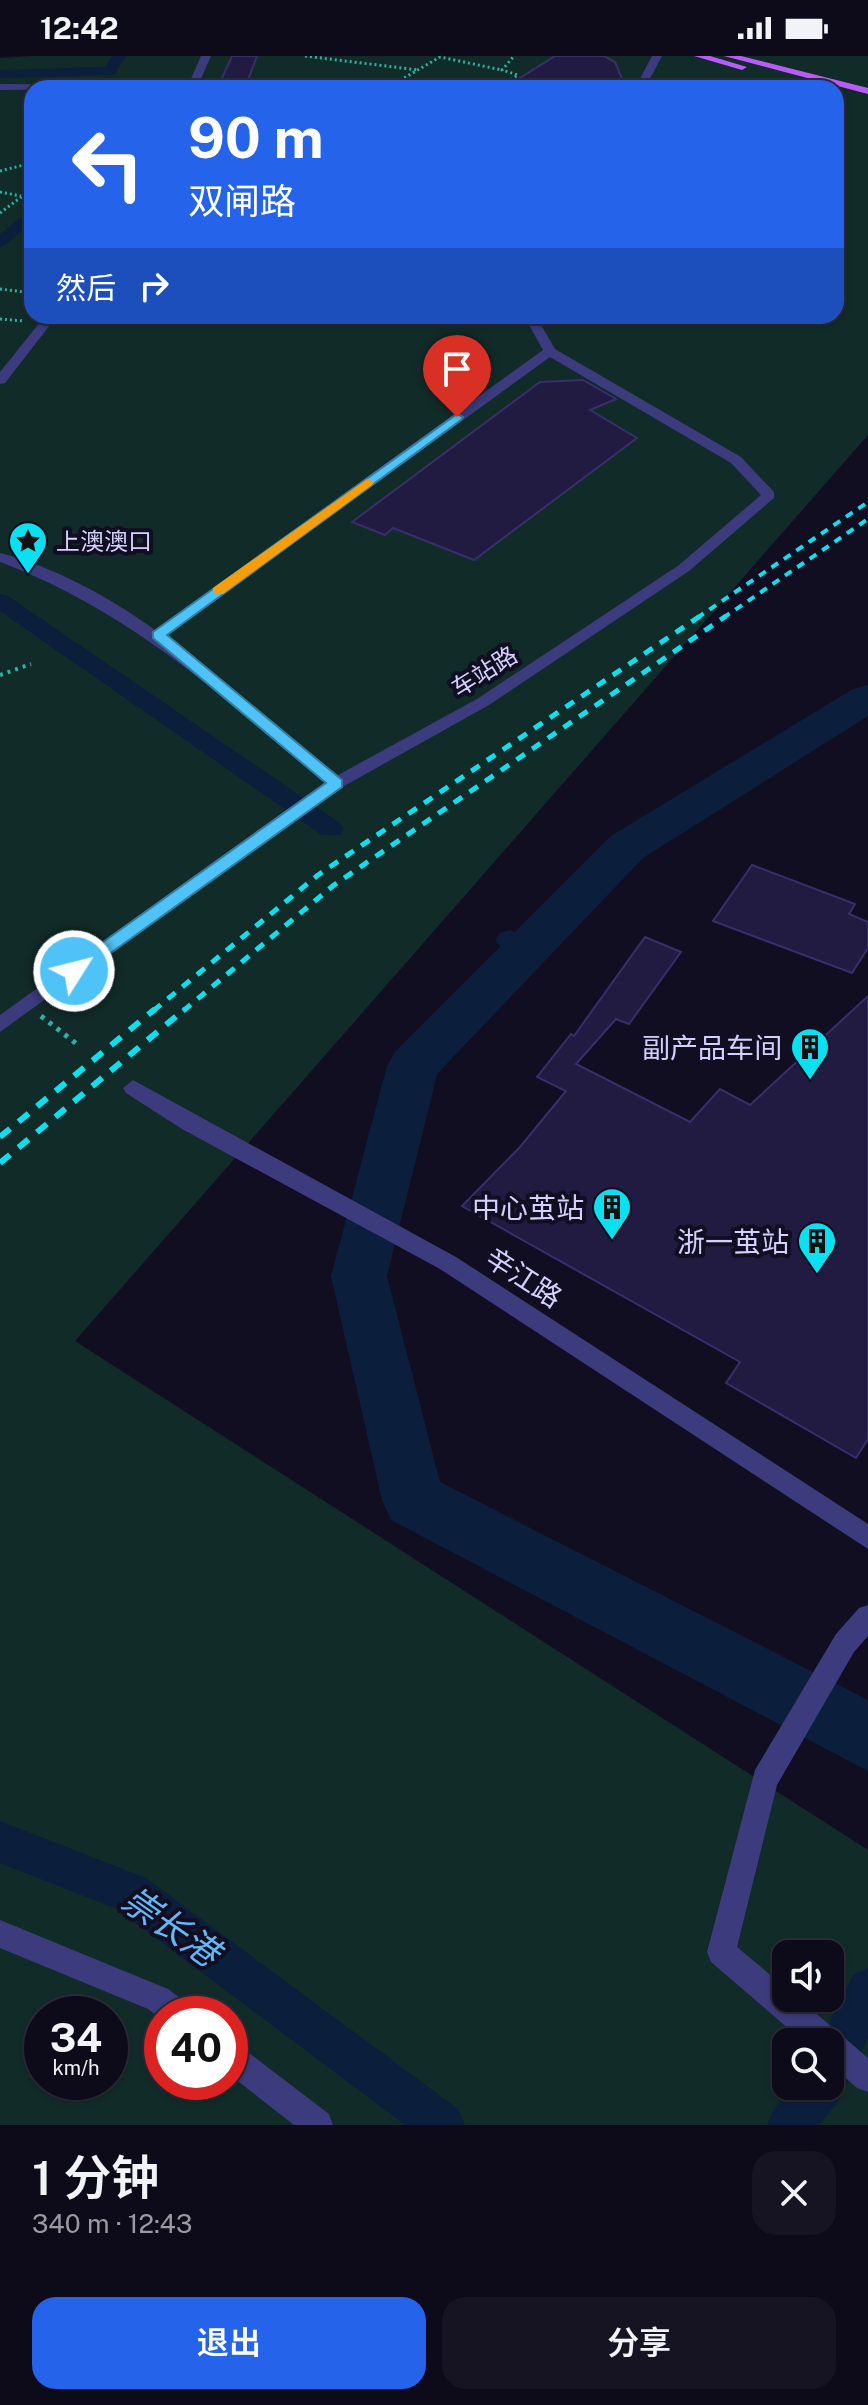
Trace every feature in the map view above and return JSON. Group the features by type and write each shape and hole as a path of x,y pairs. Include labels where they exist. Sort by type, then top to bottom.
{"main road":[{"path":"699,56 794,80"},
{"path":"729,56 824,80"},
{"path":"844,85 868,91"},
{"path":"844,92 868,99"}],"street":[{"path":"196,80 206,56"},
{"path":"644,80 657,56"},
{"path":"0,87 24,87"},
{"path":"0,380 45,324"},
{"path":"158,635 550,351 535,324"},
{"name":"车站路","path":"0,1025 315,795 483,702 684,568 769,495 736,460 550,351"},
{"path":"0,557 45,571 158,635 336,783"},
{"name":"辛江路","path":"133,1088 189,1123 448,1263 867,1535"},
{"path":"810,2028 721,1952 765,1780 845,1643 868,1617"},
{"path":"0,1934 151,1996"},
{"path":"844,2057 868,2077"},
{"path":"248,2070 318,2125"}],"path":[{"path":"305,56 419,71"},
{"path":"502,70 514,56"},
{"path":"402,80 440,57 518,75 511,80"},
{"path":"0,171 24,165"},
{"path":"0,192 22,196"},
{"path":"0,213 22,196"},
{"path":"0,289 24,292"},
{"path":"0,679 31,664"},
{"path":"27,1005 78,1045"}],"green space":[{"path":"868,56 868,435 75,1341 868,1850 868,2125 0,2125 0,58"}],"building":[{"path":"232,56 257,56 248,80 221,80"},
{"path":"555,56 604,56 615,62 623,80 517,80"},
{"path":"583,380 616,399 590,410 637,438 474,560 393,528 385,535 352,522 540,382"},
{"path":"752,865 855,904 849,914 868,922 868,948 852,973 713,921"},
{"path":"645,937 681,952 629,1024 616,1019 576,1064 690,1122 720,1089 750,1105 868,996 868,1439 856,1458 726,1383 740,1362 462,1206 520,1147 566,1091 537,1077 571,1034 574,1036"}],"waterway":[{"path":"0,74 110,71 119,56"},
{"path":"0,244 24,221"},
{"path":"0,601 331,829"},
{"path":"868,698 627,847 413,1066 359,1276 413,1500 868,1737"},
{"path":"510,940 527,950"},
{"name":"崇长港","path":"0,1842 131,1893 442,2125"},
{"name":"崇长港","path":"844,2041 868,1990"},
{"name":"崇长港","path":"790,2125 811,2100"}],"railway":[{"path":"697,618 868,502"},
{"path":"723,618 868,519"},
{"path":"153,1011 318,875 700,616"},
{"path":"183,1011 334,885 726,616"},
{"path":"0,1137 155,1009"},
{"path":"0,1163 185,1009"}],"slow traffic":[{"path":"218,591 367,482"}],"place":[{"name":"上澳澳口","path":"28,575"},
{"name":"副产品车间","path":"810,1081"},
{"name":"中心茧站","path":"612,1241"},
{"name":"浙一茧站","path":"817,1275"}],"route":[{"path":"74,971 315,795 336,783 158,635 457,417"}]}
